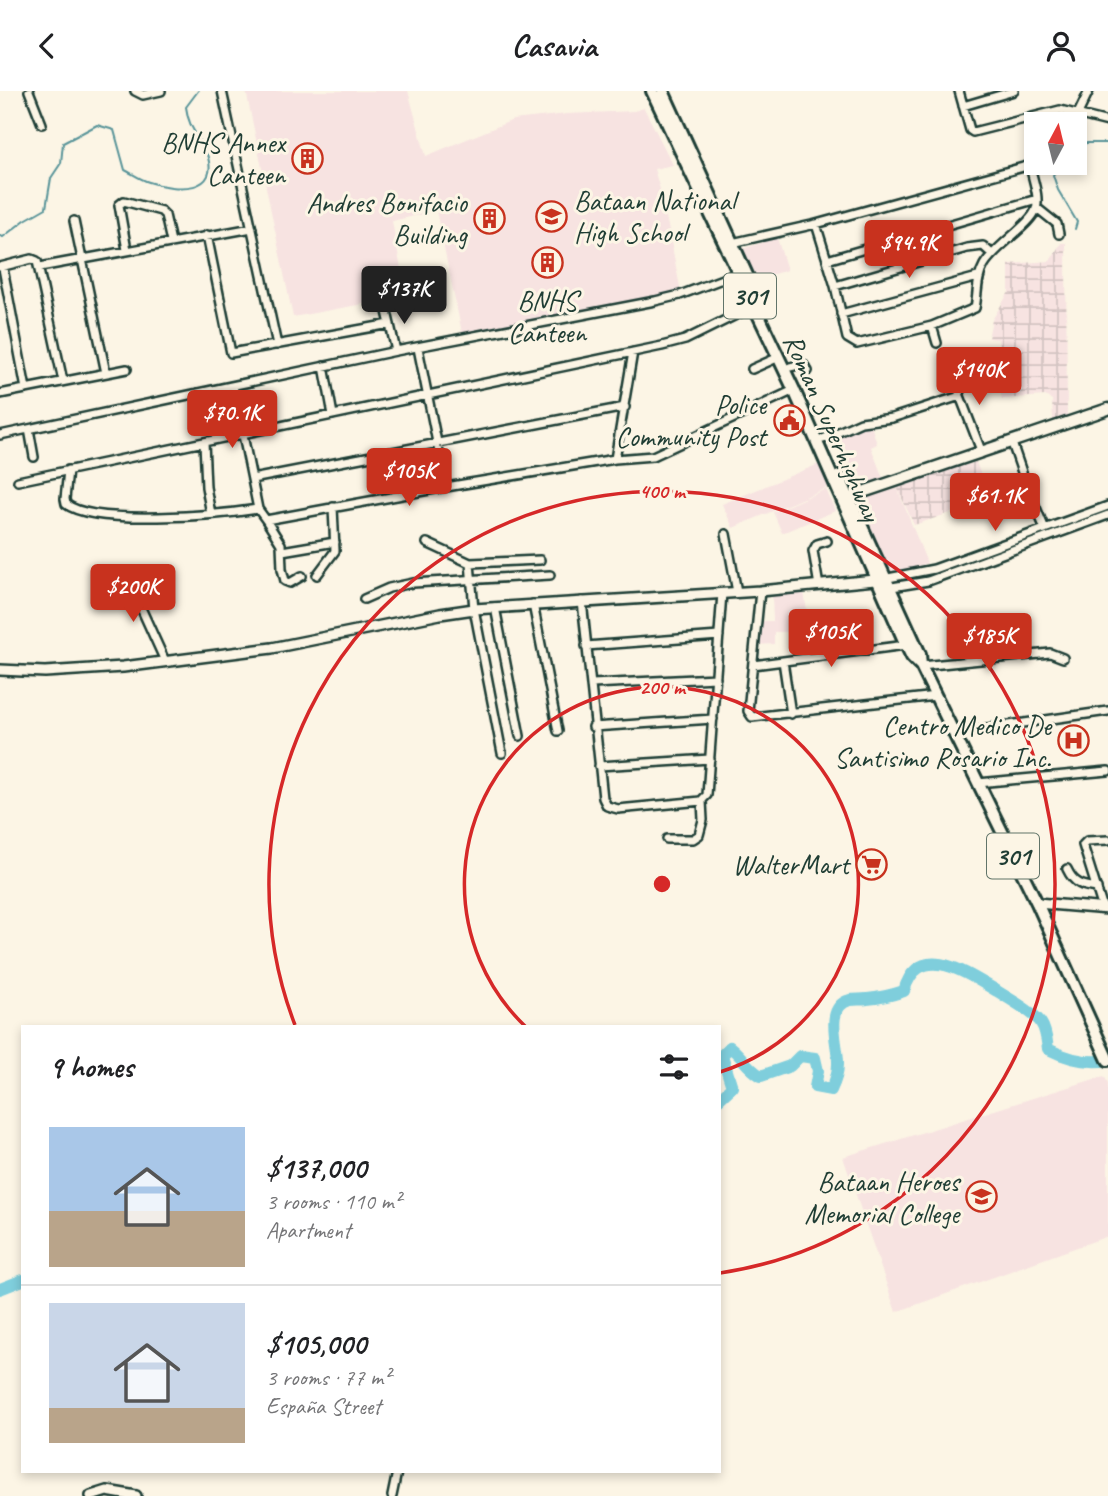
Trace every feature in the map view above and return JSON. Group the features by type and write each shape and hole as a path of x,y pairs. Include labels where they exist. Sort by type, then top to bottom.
{"main road":[{"name":"Roman Superhighway","path":"652,91 846,501 883,584 906,645 921,666 1039,907 1108,1060"},
{"name":"Roman Superhighway","path":"663,91 823,439 846,501"},
{"path":"846,501 863,492 1108,409"},
{"name":"Roman Superhighway","path":"883,584 920,654 921,666"}],"street":[{"path":"29,91 42,124"},
{"path":"135,91 143,95 161,91"},
{"path":"222,91 277,345"},
{"path":"959,91 970,130 976,132 1024,119"},
{"path":"963,106 1014,91"},
{"path":"1079,112 1088,91"},
{"path":"1087,117 1108,122"},
{"path":"733,243 817,224 1024,168"},
{"path":"817,224 847,338 857,344 932,326 975,308 978,277 992,254 1033,216 1037,203 1032,175"},
{"path":"127,250 119,205 124,201 161,211 165,215 171,242"},
{"path":"1037,203 1056,224 1059,234"},
{"path":"827,260 1037,203"},
{"path":"74,221 106,373"},
{"path":"40,267 252,228"},
{"path":"207,235 231,353 390,324"},
{"path":"835,286 976,246 984,246 992,254"},
{"path":"26,389 4,294 2,268 32,259 37,261 40,267 63,381"},
{"path":"0,435 396,351 668,298 738,272"},
{"path":"841,314 978,277"},
{"path":"18,481 633,352 685,339 754,306"},
{"path":"386,307 396,351"},
{"path":"932,326 937,343"},
{"path":"418,348 446,487"},
{"path":"615,460 633,352"},
{"path":"752,369 779,357"},
{"path":"790,366 803,364 808,371"},
{"path":"324,366 333,415"},
{"path":"0,394 127,369"},
{"path":"952,369 982,453"},
{"path":"233,386 258,509 277,536 282,551 285,581 290,583 302,576"},
{"path":"266,520 446,487 653,456 794,390"},
{"path":"823,439 861,422 892,418 960,396"},
{"path":"252,479 625,407"},
{"path":"29,429 34,457"},
{"path":"204,442 206,487 211,514"},
{"path":"1012,443 1045,530"},
{"path":"68,470 66,503 74,510 96,515 162,516 258,509"},
{"path":"0,670 45,672 272,648 474,609 928,581 1098,514 1108,506"},
{"path":"317,575 333,555 333,507"},
{"path":"883,584 1045,530 1098,514 1108,515"},
{"path":"726,534 737,592"},
{"path":"818,586 813,551 817,544 827,541"},
{"path":"282,551 335,542"},
{"path":"427,543 470,563 540,560"},
{"path":"470,563 474,609 502,753"},
{"path":"925,572 928,581"},
{"path":"126,575 165,661"},
{"path":"364,599 389,588 413,583 550,575"},
{"path":"760,591 748,711 752,717 936,696"},
{"path":"582,601 592,684 593,727 603,798 607,806 618,809 702,801 708,795 722,593"},
{"path":"533,604 558,731"},
{"path":"495,607 520,736"},
{"path":"586,646 719,636"},
{"path":"753,665 906,645"},
{"path":"921,666 1050,653 1063,659"},
{"path":"783,661 791,714"},
{"path":"592,684 716,678"},
{"path":"954,733 1108,711"},
{"path":"593,727 713,719"},
{"path":"598,766 710,759"},
{"path":"977,783 1108,771"},
{"path":"667,839 693,839 699,835 703,820 702,801"},
{"path":"1039,907 1059,905 1105,909 1083,845 1087,841 1108,840"},
{"path":"1067,869 1071,878 1081,886 1097,888"},
{"path":"392,1496 397,1473"},
{"path":"91,1496 115,1492 136,1496"}],"shaded area":[{"name":"Bataan National High School","path":"246,91 408,91 426,156 513,120 644,108 673,165 654,169 681,292 463,337 436,211 392,221 406,296 293,317"},
{"path":"777,238 787,270 757,279 742,249"},
{"path":"1061,243 1066,243 1067,419 1053,422 1052,400 1045,396 1002,399 998,339 988,338 992,320 1009,292 1009,264 1050,261"},
{"path":"871,425 877,444 871,447 884,481 856,490 836,436"},
{"path":"976,462 990,500 914,525 896,485"},
{"path":"819,464 829,487 733,528 722,504"},
{"path":"896,485 927,563 891,576 860,500"},
{"path":"826,489 835,511 782,533 773,512"},
{"path":"804,592 810,632 774,632 774,644 756,645 758,621 773,621 772,595"},
{"name":"Bataan Heroes Memorial College","path":"1104,1076 1108,1083 1108,1236 896,1312 843,1157"}],"waterway":[{"path":"0,236 3,237 46,208 51,178 61,163 63,143 97,125 114,130 125,170 137,177 160,185 183,188 202,182 208,176 209,166 206,152 189,121 186,107 198,91"},
{"path":"1087,143 1108,143"},
{"path":"1053,175 1058,190 1077,222 1075,229"},
{"path":"721,1097 732,1087 722,1055 730,1047 761,1076 790,1066 800,1056 815,1058 818,1071 815,1087 831,1090 838,1068 834,1028 837,1010 850,1000 877,998 904,991 911,975 921,967 932,964 959,970 1027,1010 1043,1026 1048,1049 1077,1059 1108,1060"},
{"path":"0,1289 21,1281"}],"place":[{"name":"BNHS Annex Canteen","path":"308,158"},
{"name":"Bataan National High School","path":"551,216"},
{"name":"Andres Bonifacio Building","path":"490,218"},
{"name":"BNHS Canteen","path":"547,263"},
{"name":"Police Community Post","path":"789,420"},
{"name":"Centro Medico De Santisimo Rosario Inc.","path":"1074,741"},
{"name":"WalterMart","path":"872,864"},
{"name":"Bataan Heroes Memorial College","path":"982,1197"}]}
